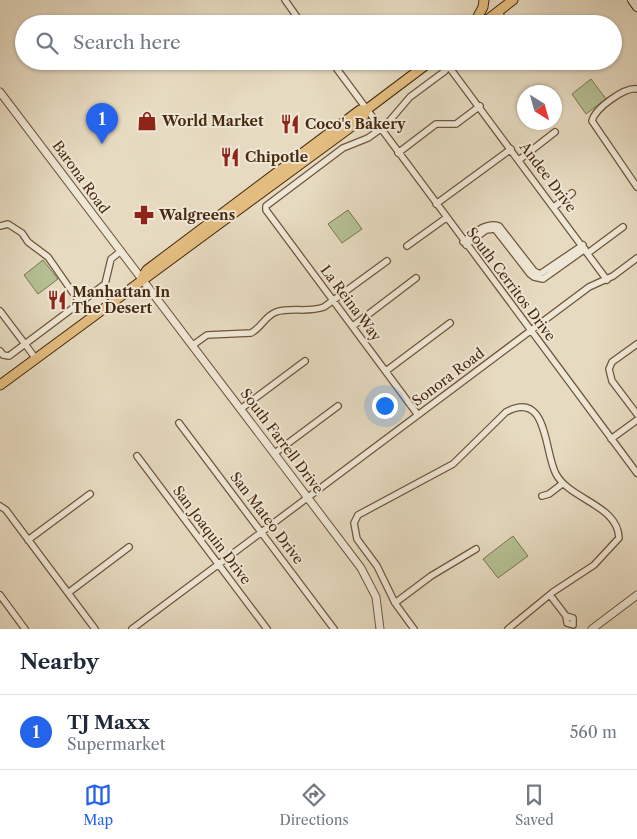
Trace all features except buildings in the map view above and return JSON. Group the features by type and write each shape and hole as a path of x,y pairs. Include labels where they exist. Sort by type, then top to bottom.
{"main road":[{"path":"479,15 484,0"},
{"path":"493,15 513,0"},
{"path":"632,0 637,7"},
{"path":"0,385 142,278 147,270 305,151 360,110 366,110 419,70"}],"street":[{"path":"284,0 295,15"},
{"path":"498,11 500,15"},
{"name":"South Cerritos Drive","path":"337,70 637,473"},
{"path":"380,129 395,117 410,97 444,70"},
{"name":"Andee Drive","path":"455,70 607,280"},
{"path":"637,89 626,89 597,111 592,120 637,187"},
{"name":"Barona Road","path":"0,92 142,278"},
{"path":"398,153 436,124 456,124 480,106"},
{"name":"La Reina Way","path":"380,129 368,138 343,148 266,206 266,210 418,414"},
{"path":"519,160 555,132"},
{"path":"436,204 511,149"},
{"path":"554,207 572,193"},
{"path":"407,246 446,218"},
{"path":"0,226 8,224 22,233 32,245 48,257 80,303"},
{"path":"465,244 484,226 492,224 499,226 534,271 540,274 622,227"},
{"path":"0,351 9,356 105,284 111,260 121,251"},
{"name":"Sonora Road","path":"132,629 589,287 607,280 637,258"},
{"path":"193,344 208,335 252,333 258,330 272,314 279,311 315,310 333,300 387,261"},
{"name":"South Farrell Drive","path":"142,278 242,408 367,578 378,606 380,629"},
{"path":"353,326 416,278"},
{"path":"0,311 36,359"},
{"path":"386,371 450,323"},
{"path":"637,344 612,362 609,369 612,381 637,414"},
{"path":"242,408 305,361"},
{"path":"275,453 338,406"},
{"path":"414,629 395,603 377,566 357,539 354,522 358,514 453,464 506,412 515,407 523,407 530,409 540,418 555,473 562,484 610,517 617,525 619,538 594,565 550,595 508,629"},
{"path":"611,439 637,420"},
{"name":"San Mateo Drive","path":"179,423 334,629"},
{"name":"San Joaquin Drive","path":"137,456 267,629"},
{"path":"542,496 549,494 562,484"},
{"path":"28,540 90,494"},
{"path":"0,506 6,510 95,629"},
{"path":"68,593 129,547"},
{"path":"395,603 431,576 476,549"},
{"path":"0,595 25,629"},
{"path":"550,595 566,616 567,623 574,627"},
{"path":"592,629 637,595"}],"green space":[{"path":"591,79 606,99 586,114 572,94"},
{"path":"348,210 362,229 342,243 328,224"},
{"path":"43,260 58,279 38,294 24,275"},
{"path":"513,536 528,556 498,578 483,559"}],"place":[{"name":"World Market","path":"147,121"},
{"name":"Coco's Bakery","path":"290,124"},
{"name":"TJ Maxx","path":"102,144"},
{"name":"Chipotle","path":"230,157"},
{"name":"Walgreens","path":"144,215"},
{"name":"Manhattan In The Desert","path":"57,300"}]}
